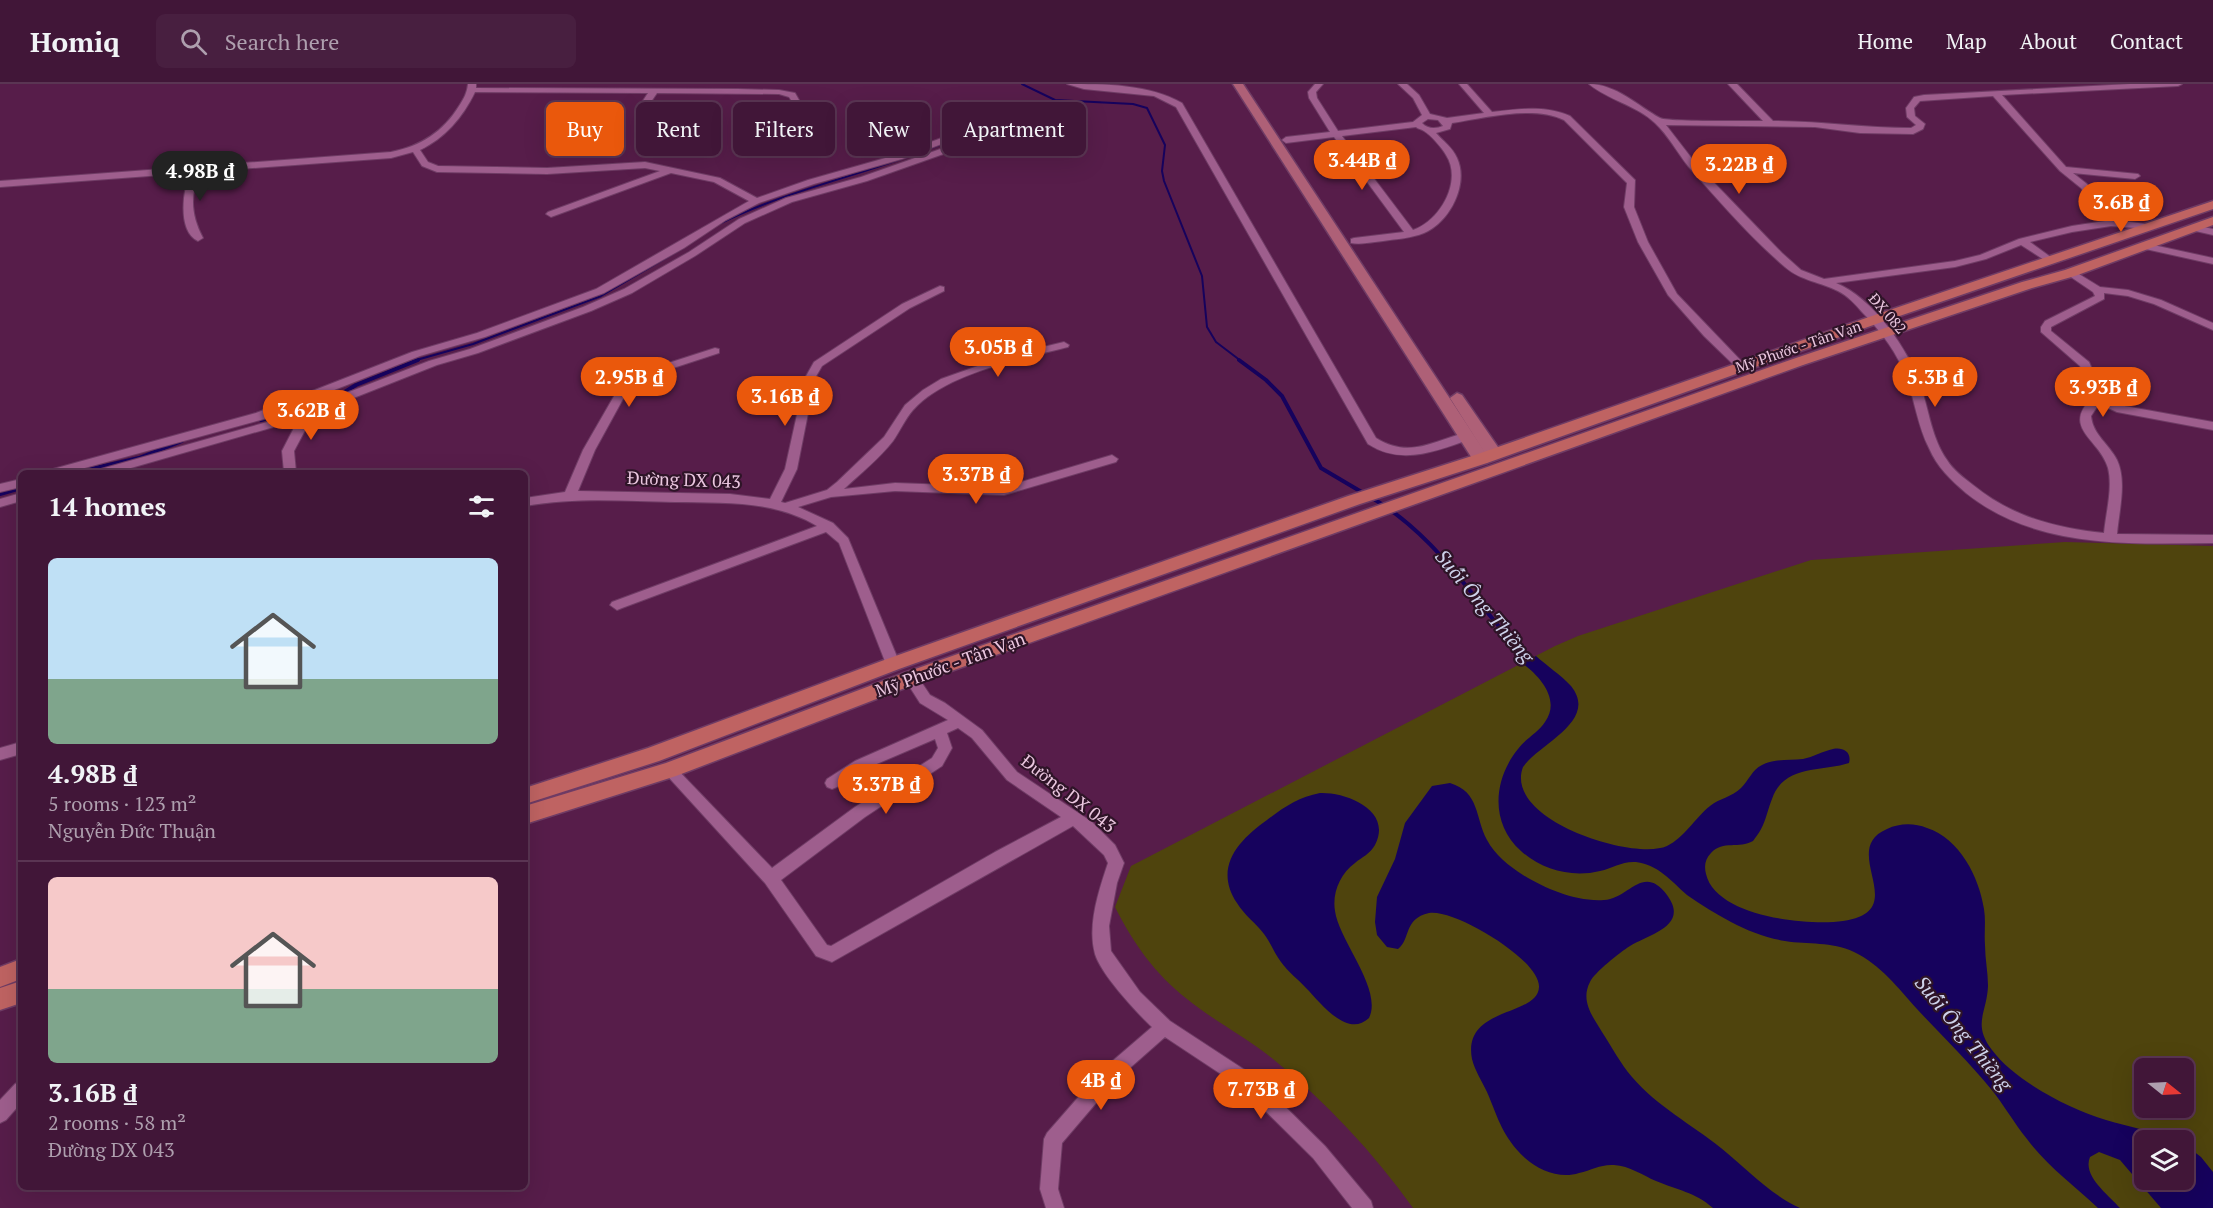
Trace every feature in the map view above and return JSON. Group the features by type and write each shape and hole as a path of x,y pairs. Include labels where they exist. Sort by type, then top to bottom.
{"main road":[{"name":"Mỹ Phước - Tân Vạn","path":"528,795 652,755 894,664 1354,500 1488,456 1741,366 2213,205"},
{"name":"Mỹ Phước - Tân Vạn","path":"528,814 669,770 911,678 1375,512 1885,333 2070,273 2213,221"},
{"path":"0,977 18,970"},
{"path":"0,999 18,993"}],"street":[{"path":"635,91 645,84"},
{"path":"1071,84 1092,87 1147,88 1176,101 1372,441 1388,450 1407,453 1467,436"},
{"path":"1238,84 1354,241 1377,287 1467,436 1488,456"},
{"path":"1251,84 1281,141 1488,456"},
{"path":"1319,84 1312,92 1313,98 1336,134 1410,232"},
{"path":"1402,84 1416,97 1427,116"},
{"path":"1463,84 1491,116"},
{"name":"ĐX 082","path":"1593,84 1642,109 1659,123 1691,163 1790,266 1848,293 1874,320 1900,352 1925,426 1942,462 1975,496 2005,512 2072,534 2110,539 2213,539"},
{"path":"1732,84 1770,123"},
{"path":"1659,123 1815,124 1860,130 1913,131 1920,128 1921,124 1911,117 1911,108 1917,99 2178,84"},
{"path":"0,184 391,155 415,149 432,141 462,112 472,87 595,87 635,91 779,92 792,95 795,100 793,102"},
{"path":"646,102 654,91"},
{"path":"1996,94 2063,169 2084,186 2111,223"},
{"path":"1417,124 1420,118 1427,116 1446,121 1538,110 1562,114 1632,182 1629,207 1643,242 1662,272 1672,295 1741,366"},
{"path":"1429,130 1445,129 1448,125 1446,121"},
{"path":"1281,141 1417,124 1429,130 1453,158 1457,176 1455,187 1437,218 1422,231 1354,241"},
{"path":"112,470 253,431 416,354 481,335 600,291 756,201 811,182 899,157 942,141"},
{"path":"415,149 425,164 436,169 547,171 636,165 670,170 717,180 756,201"},
{"path":"64,470 260,416 300,408 474,351 611,300 692,254 742,221 789,200 864,179 942,151"},
{"path":"1691,163 1772,162"},
{"path":"196,168 186,200 191,226 198,238"},
{"path":"2063,169 2135,176"},
{"path":"551,214 670,170"},
{"path":"1821,282 1955,264 1983,257 2022,241 2057,232 2111,223 2146,227"},
{"path":"2194,228 2213,232"},
{"path":"2022,241 2049,260"},
{"path":"2144,246 2213,261"},
{"path":"2070,273 2098,290 2148,298 2213,327"},
{"path":"779,507 791,469 810,378 818,364 906,306 940,289"},
{"path":"2098,290 2100,294 2098,299 2049,323 2046,327 2050,336 2087,367 2099,398 2117,408 2213,426"},
{"path":"831,493 881,449 904,414 927,392 945,381 1010,358 1064,345"},
{"path":"570,495 589,450 625,386 657,370 715,351"},
{"path":"2099,398 2087,410 2085,423 2092,436 2108,455 2114,468 2110,539"},
{"path":"290,470 288,451 302,426 300,408"},
{"path":"779,507 831,493 895,487 1004,491 1112,459"},
{"path":"0,488 18,484"},
{"name":"Đường DX 043","path":"528,502 570,495 728,498 779,507 829,526"},
{"path":"0,503 18,498"},
{"path":"617,605 829,526 844,541 864,597 894,664"},
{"name":"Đường DX 043","path":"911,678 925,699 977,734 1012,776 1087,827 1110,850 1116,863 1109,883 1101,926 1103,953 1134,998 1164,1027 1248,1082 1319,1152 1364,1208"},
{"path":"832,783 860,765 960,721"},
{"path":"771,878 860,812 937,762 945,748 939,730"},
{"path":"0,754 18,749"},
{"path":"669,770 771,878 822,951 832,954 1000,857 1073,818"},
{"path":"1055,1208 1048,1189 1053,1139 1108,1076 1164,1027"},
{"path":"0,1114 18,1093"}],"shaded area":[{"path":"2065,542 2213,546 2213,1208 1413,1208 1365,1148 1312,1093 1263,1051 1197,1007 1175,989 1137,945 1115,907 1131,866 1578,636 1811,560"}],"water":[{"path":"1536,656 1563,678 1571,686 1578,699 1578,710 1573,721 1564,731 1523,767 1522,786 1532,804 1551,819 1575,832 1602,842 1651,849 1667,846 1679,838 1710,806 1737,791 1762,765 1803,759 1833,749 1840,749 1848,753 1849,763 1805,771 1785,780 1772,799 1763,825 1753,841 1716,849 1706,860 1706,874 1713,889 1727,900 1745,909 1787,920 1808,922 1843,921 1863,915 1873,905 1875,893 1869,851 1874,839 1892,827 1912,825 1922,826 1939,833 1949,841 1966,861 1978,884 1985,914 1988,986 1982,1025 1986,1041 1992,1050 2028,1083 2060,1101 2091,1115 2144,1130 2134,1130 2134,1176 2120,1160 2099,1152 2090,1157 2090,1171 2093,1178 2120,1208 2098,1208 2052,1167 2035,1149 1982,1079 1896,985 1864,957 1828,945 1778,940 1751,931 1703,906 1651,866 1631,862 1589,873 1568,873 1548,868 1521,851 1504,828 1498,801 1500,788 1510,761 1521,745 1545,722 1551,705 1546,689 1522,663"},
{"path":"1450,783 1460,787 1472,799 1483,832 1498,855 1518,872 1541,885 1572,897 1604,900 1613,898 1643,882 1651,882 1667,895 1673,906 1674,914 1670,922 1656,933 1626,949 1597,973 1587,989 1589,1008 1620,1061 1642,1088 1721,1148 1768,1188 1800,1208 1713,1208 1693,1195 1625,1167 1605,1165 1572,1175 1550,1173 1537,1167 1517,1150 1502,1127 1475,1068 1472,1059 1472,1042 1478,1030 1489,1021 1535,997 1539,987 1536,976 1526,963 1493,938 1475,927 1441,914 1429,913 1415,920 1398,949 1387,947 1377,935 1375,922 1377,897 1395,859 1405,823 1432,786"},
{"path":"1320,793 1354,800 1372,813 1378,822 1379,833 1375,845 1341,878 1334,904 1338,923 1370,993 1372,1006 1369,1018 1361,1023 1352,1024 1343,1021 1326,1009 1287,969 1264,934 1237,903 1230,890 1228,878 1232,856 1247,836 1286,807 1305,797"},
{"path":"2194,1152 2213,1172 2213,1208 2161,1208 2146,1190 2194,1190"}],"waterway":[{"name":"Suối Ông Thiềng","path":"1022,84 1055,100 1133,104 1147,108 1165,145 1162,171 1164,181 1202,276 1207,327 1216,342 1241,361"},
{"path":"719,224 776,200 942,144"},
{"path":"413,361 473,344 601,296 683,248"},
{"path":"261,420 343,393 356,385 418,360"},
{"name":"Suối Ông Thiềng","path":"1239,360 1266,380 1282,396 1321,468 1365,494"},
{"path":"87,470 139,458 182,441"},
{"path":"0,494 18,489"},
{"name":"Suối Ông Thiềng","path":"1372,498 1419,533 1457,574 1510,640 1530,661"}]}
